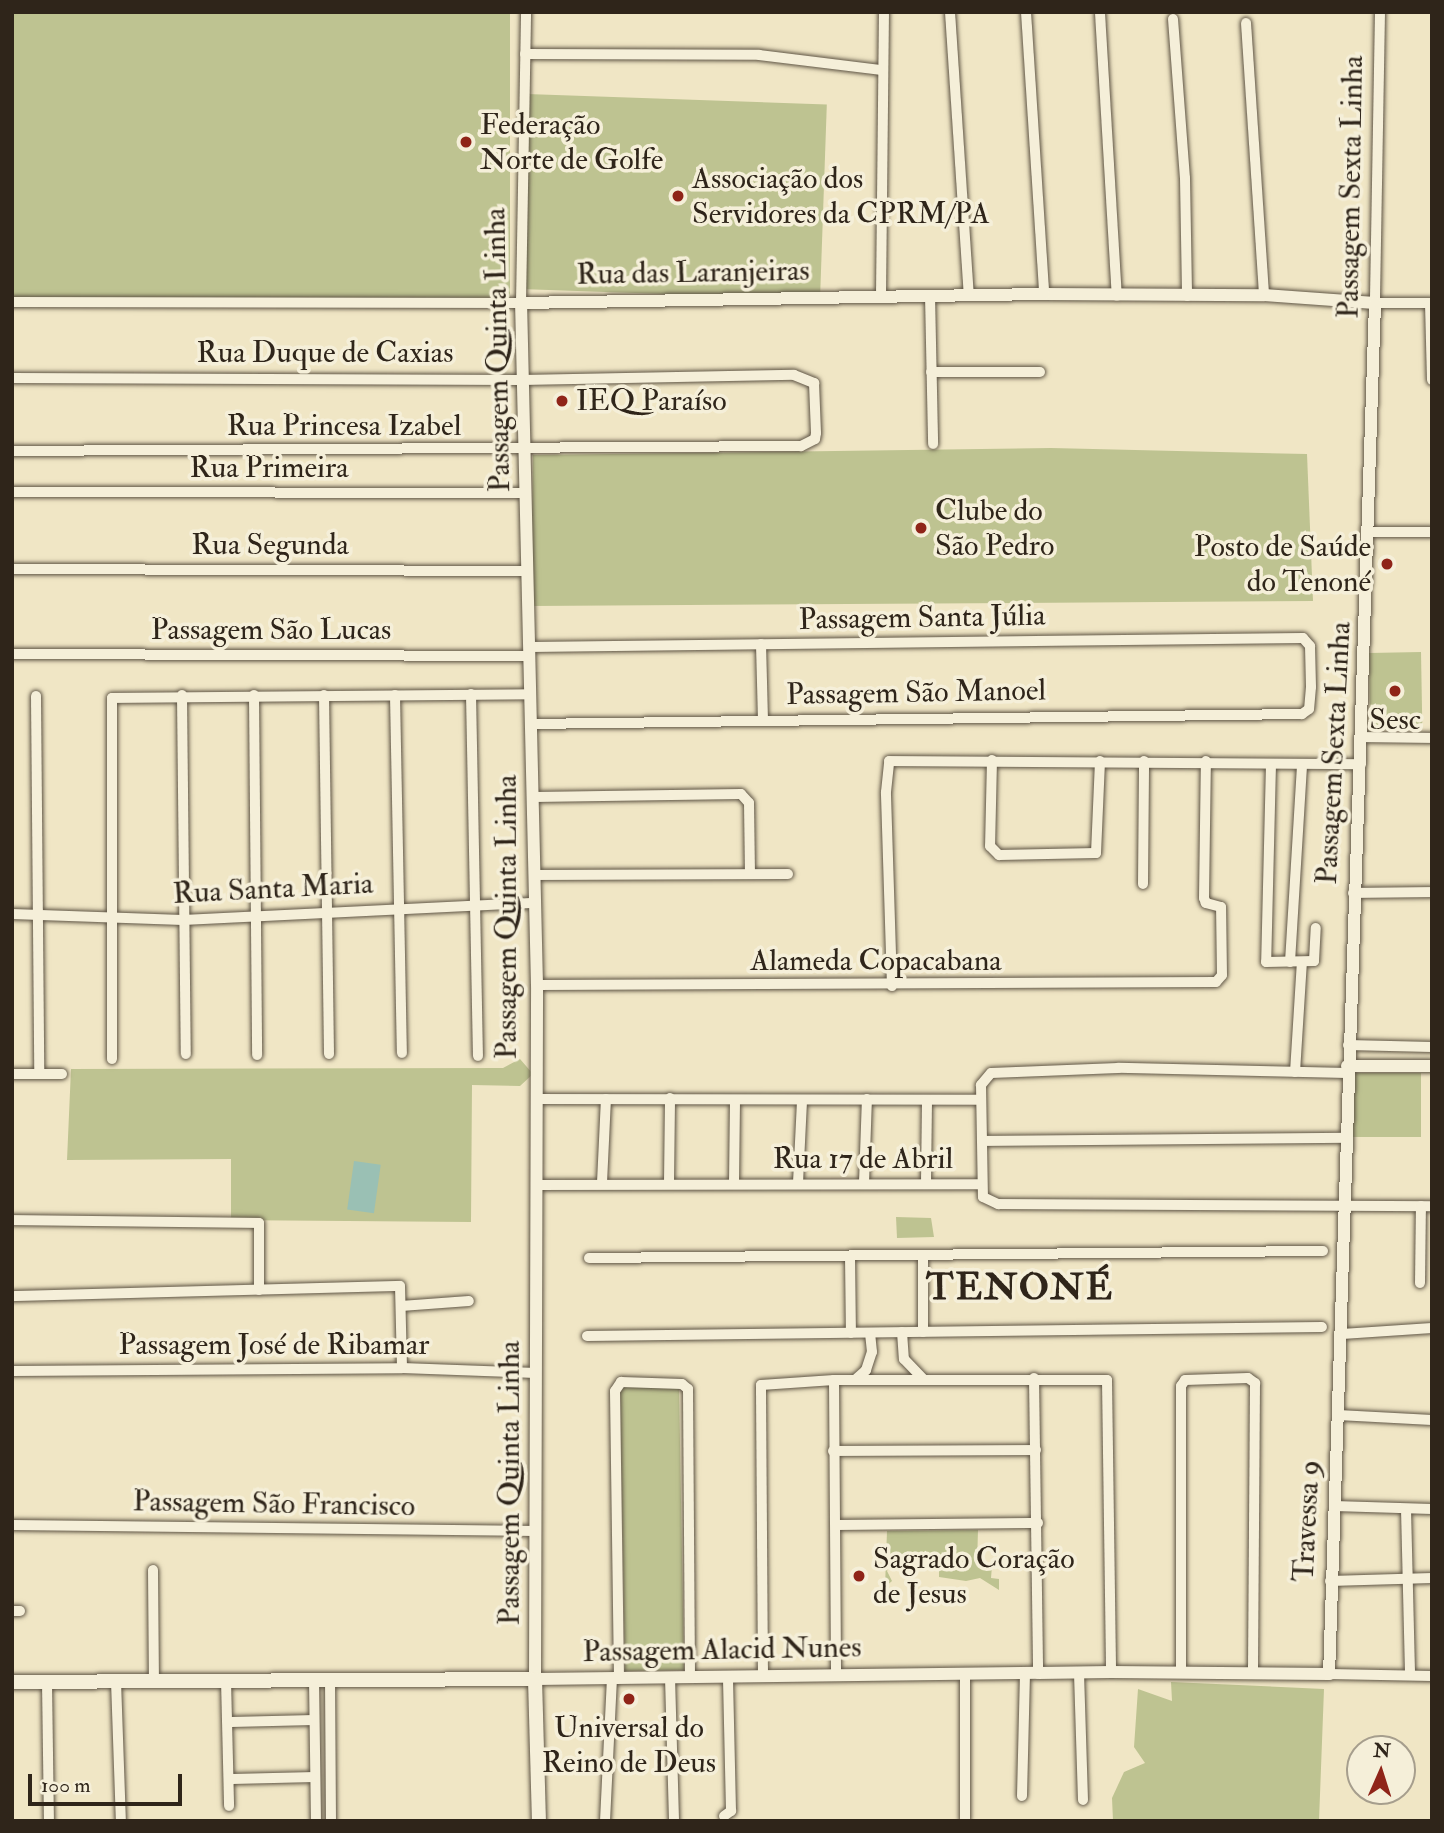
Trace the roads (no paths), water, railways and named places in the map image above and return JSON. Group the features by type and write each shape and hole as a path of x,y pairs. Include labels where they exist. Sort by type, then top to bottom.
{"main road":[{"name":"Passagem Alacid Nunes","path":"12,1682 330,1678 535,1679"},
{"name":"Passagem Quinta Linha","path":"535,1679 539,1821"}],"street":[{"name":"Passagem Quinta Linha","path":"526,12 521,303 536,875 535,1679"},
{"path":"881,296 885,213 882,70 884,12"},
{"path":"950,12 969,295"},
{"path":"1026,12 1044,294"},
{"name":"Passagem Sexta Linha","path":"1340,1370 1353,893 1363,737 1370,532 1380,12"},
{"path":"1100,13 1117,295"},
{"path":"1173,19 1185,178 1187,296"},
{"path":"1246,23 1264,295"},
{"path":"525,54 759,55 882,70"},
{"name":"Rua das Laranjeiras","path":"12,302 521,303 1044,294 1264,295 1375,303"},
{"path":"930,295 933,444"},
{"path":"1375,303 1431,303 1432,380"},
{"path":"931,372 1040,372"},
{"name":"Rua Duque de Caxias","path":"12,377 522,380 805,376 814,383 816,433 815,439 801,446"},
{"name":"Rua Princesa Izabel","path":"12,451 525,450 801,446"},
{"name":"Rua Primeira","path":"12,492 526,493"},
{"path":"1370,532 1432,532"},
{"name":"Rua Segunda","path":"12,569 528,571"},
{"name":"Passagem Santa Júlia","path":"530,652 761,644 1303,638 1310,646 1310,705 1302,714"},
{"path":"761,644 763,719"},
{"name":"Passagem São Lucas","path":"12,654 530,652"},
{"path":"471,694 478,1056"},
{"path":"112,1059 110,701 116,696 530,694"},
{"path":"182,695 186,1054"},
{"path":"254,695 257,1055"},
{"path":"324,695 330,1054"},
{"path":"395,695 402,1053"},
{"path":"36,696 39,1074"},
{"name":"Passagem São Manoel","path":"530,724 1302,714"},
{"path":"1363,737 1432,738"},
{"path":"891,986 887,765 894,758 1361,765"},
{"path":"992,761 990,846 999,855 1012,855 1096,853 1100,761"},
{"path":"1143,884 1144,761"},
{"name":"Alameda Copacabana","path":"537,985 891,986 1216,982 1222,975 1221,907 1206,903 1204,898 1206,761"},
{"path":"1271,764 1265,960 1270,963 1316,959 1316,928"},
{"path":"1290,962 1302,764"},
{"path":"534,797 741,794 750,803 750,873"},
{"path":"536,875 788,874"},
{"path":"1353,893 1432,892"},
{"name":"Rua Santa Maria","path":"12,914 183,920 255,918 474,903 536,903"},
{"path":"1295,1072 1302,962"},
{"path":"1348,1045 1432,1047"},
{"path":"982,1184 981,1085 991,1073 1118,1068 1295,1072 1432,1066"},
{"path":"12,1074 62,1074"},
{"path":"669,1182 670,1098"},
{"path":"536,1099 981,1100"},
{"path":"602,1184 606,1099"},
{"path":"734,1183 735,1100"},
{"path":"798,1183 802,1100"},
{"path":"864,1182 867,1100"},
{"path":"926,1182 927,1100"},
{"path":"982,1140 1345,1138"},
{"name":"Rua 17 de Abril","path":"537,1185 926,1182 982,1184 988,1202 998,1203 1343,1205"},
{"path":"1343,1205 1426,1206 1420,1283"},
{"path":"12,1220 259,1223 259,1290"},
{"path":"589,1258 1322,1251"},
{"path":"923,1255 923,1332"},
{"path":"850,1256 851,1333"},
{"path":"12,1296 400,1286 402,1368"},
{"path":"401,1306 469,1301"},
{"path":"587,1336 1322,1327"},
{"path":"1342,1334 1432,1328"},
{"path":"902,1332 904,1359 923,1379"},
{"path":"855,1380 866,1370 872,1352 870,1333"},
{"name":"Passagem José de Ribamar","path":"12,1371 402,1368 536,1373"},
{"name":"Travessa 9","path":"1329,1674 1330,1581 1340,1370"},
{"path":"1023,1796 1032,1674 1038,1523 1034,1378"},
{"path":"764,1676 761,1385 765,1382 834,1380 1101,1378 1110,1385 1111,1672"},
{"path":"1181,1672 1181,1386 1185,1380 1248,1378 1255,1383 1253,1672"},
{"path":"834,1380 836,1676"},
{"path":"605,1821 615,1678 615,1391 621,1382 682,1384 688,1390 690,1676"},
{"path":"1338,1415 1432,1420"},
{"path":"833,1451 1036,1450"},
{"path":"1334,1506 1432,1508"},
{"path":"1406,1509 1410,1675"},
{"path":"836,1525 1038,1523"},
{"name":"Passagem São Francisco","path":"12,1525 536,1531"},
{"path":"153,1570 154,1682"},
{"path":"1330,1581 1432,1578"},
{"name":"Passagem Alacid Nunes","path":"535,1679 1111,1672 1432,1676"},
{"path":"1079,1673 1083,1800"},
{"path":"965,1674 965,1819"},
{"path":"724,1816 731,1811 728,1676"},
{"path":"670,1677 674,1821"},
{"path":"330,1678 331,1821"},
{"path":"314,1679 316,1821"},
{"path":"226,1680 229,1806"},
{"path":"116,1681 121,1821"},
{"path":"47,1682 49,1821"},
{"path":"231,1722 314,1720"},
{"path":"232,1779 315,1777"}],"water":[{"path":"354,1161 381,1165 374,1213 347,1210"}],"place":[{"name":"Federação Norte de Golfe","path":"466,142"},
{"name":"Associação dos Servidores da CPRM/PA","path":"678,196"},
{"name":"IEQ Paraíso","path":"562,401"},
{"name":"Clube do São Pedro","path":"921,528"},
{"name":"Posto de Saúde do Tenoné","path":"1387,564"},
{"name":"Sesc","path":"1395,691"},
{"name":"Sagrado Coração de Jesus","path":"859,1576"},
{"name":"Universal do Reino de Deus","path":"629,1699"}],"district":[{"name":"TENONÉ","path":"1020,1288"}]}
